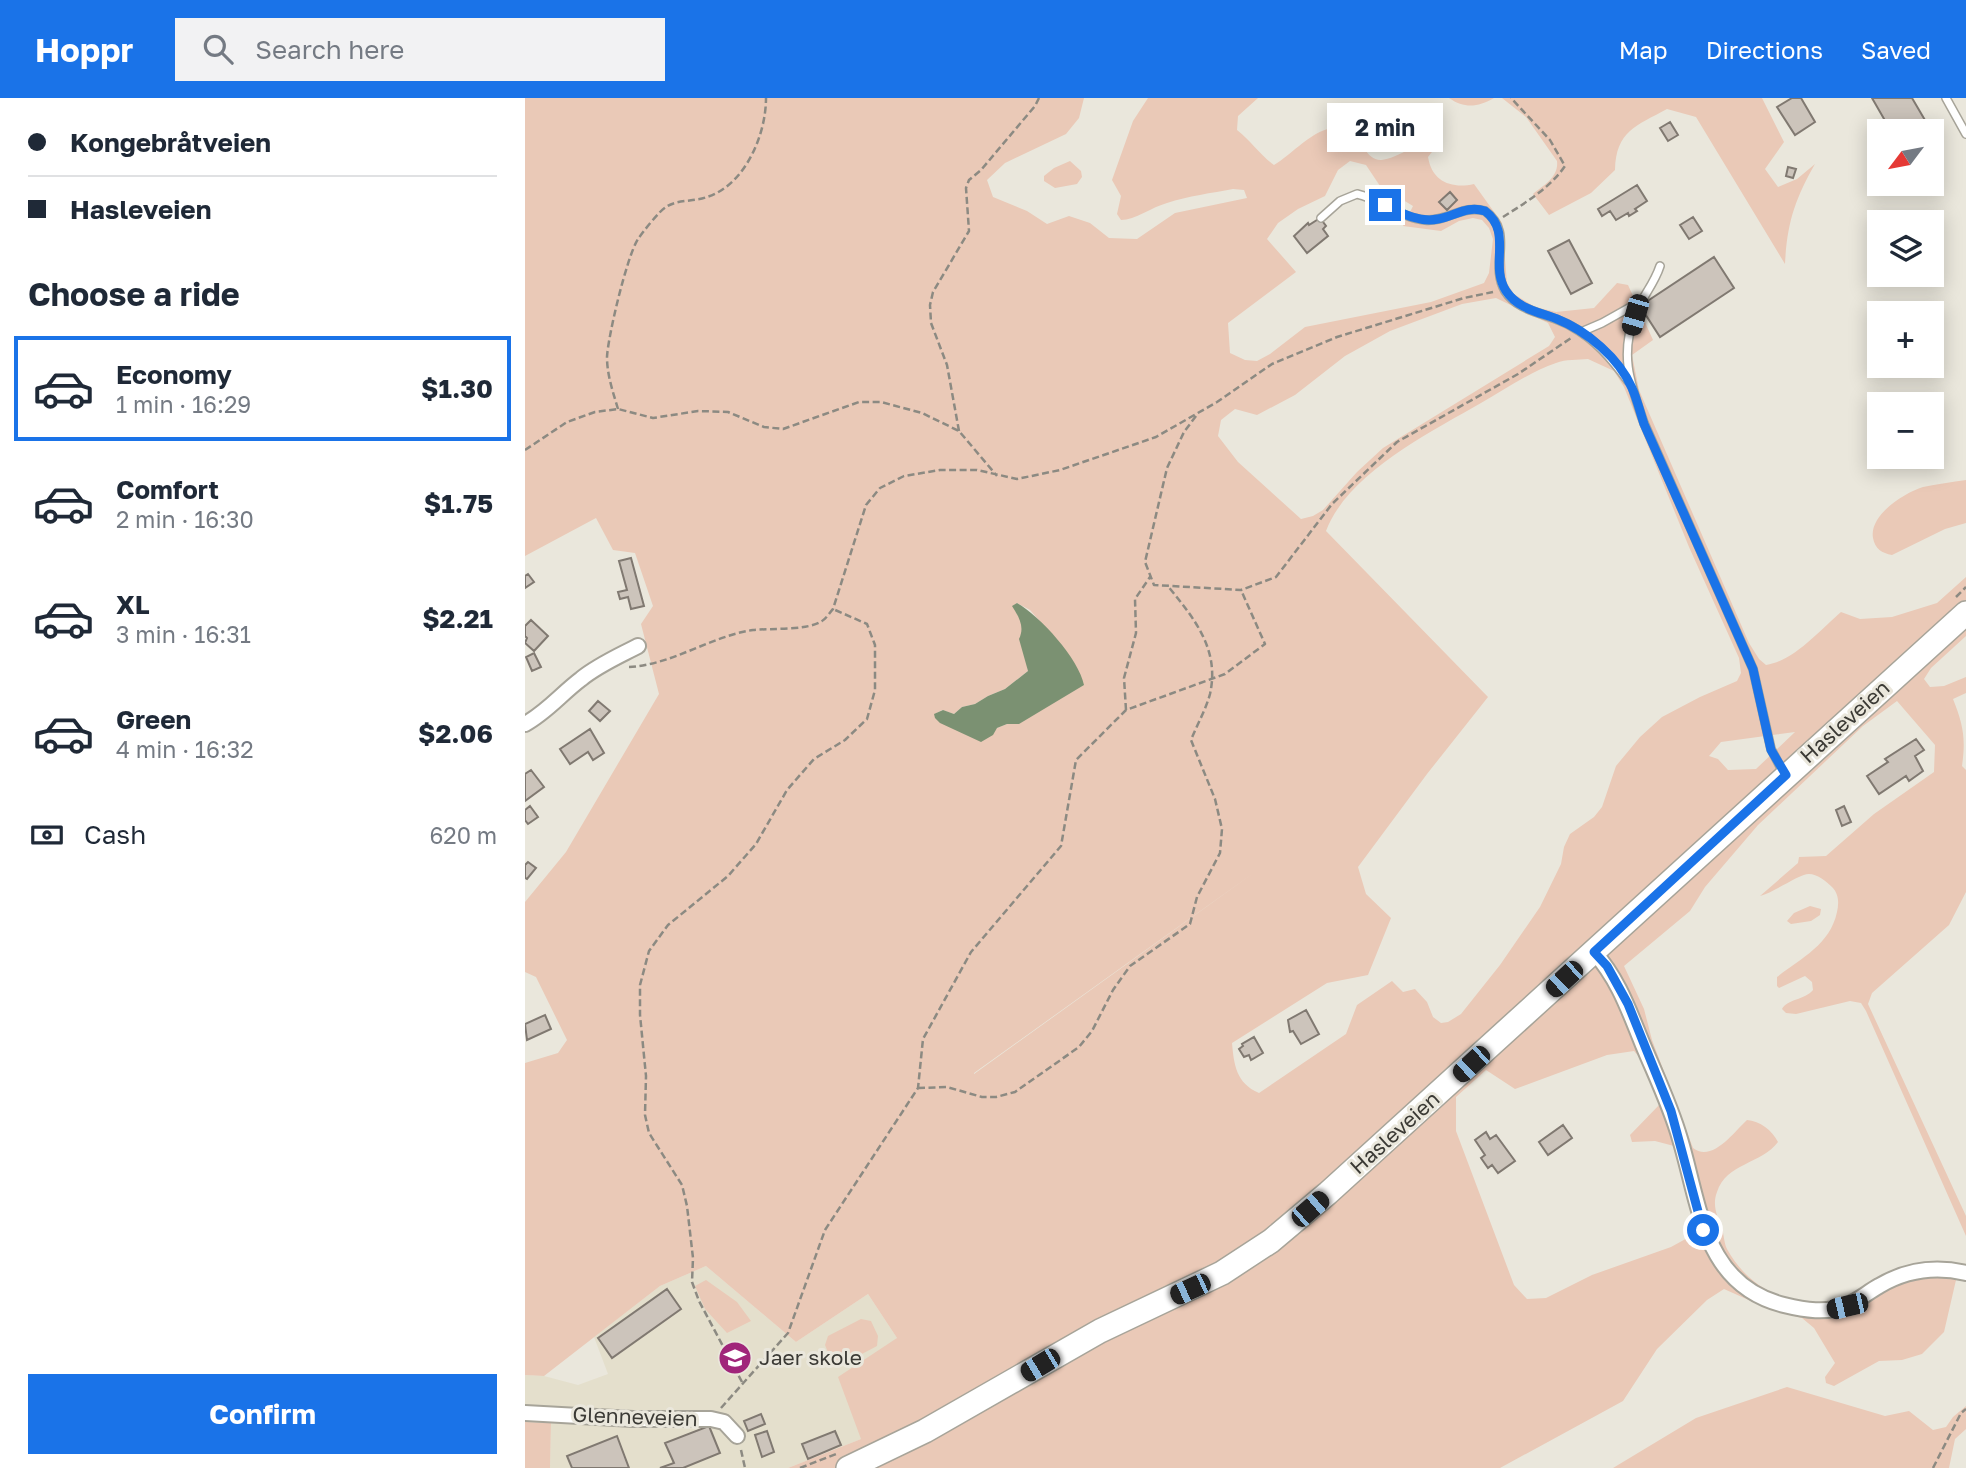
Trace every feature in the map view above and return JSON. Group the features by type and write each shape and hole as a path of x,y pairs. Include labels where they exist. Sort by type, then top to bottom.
{"main road":[{"name":"Hasleveien","path":"843,1460 925,1431 1100,1331 1222,1273 1254,1254 1328,1193 1594,952 1786,775 1956,609"}],"street":[{"path":"525,724 549,710 569,689 594,670 638,646"},
{"path":"1594,952 1607,966 1628,1004 1671,1111 1703,1230 1719,1259 1738,1282 1764,1298 1784,1305 1823,1311 1847,1306 1882,1284 1908,1273 1933,1269 1966,1273"},
{"name":"Glenneveien","path":"525,1413 633,1419 711,1419 724,1422 737,1436"}],"lane":[{"path":"1946,98 1966,134"},
{"path":"1321,218 1340,201 1357,194 1418,219 1440,219 1461,210 1478,208 1496,221 1501,235 1501,279 1505,289"},
{"name":"Hasleveien","path":"1660,266 1654,285 1635,315 1627,341 1626,367 1644,424 1753,669 1769,743 1786,775"},
{"name":"Hasleveien","path":"1505,289 1513,300 1527,309 1560,320 1581,332 1602,349 1631,385"},
{"path":"1581,332 1643,299"}],"path":[{"path":"618,409 608,370 607,354 619,297 638,238 665,207 707,197 724,189 740,175 763,128 766,98"},
{"path":"959,431 947,365 931,323 930,305 933,292 969,232 966,188 969,180 981,170 1039,98"},
{"path":"1496,221 1528,201 1557,177 1565,166 1550,140 1511,98"},
{"path":"626,668 694,651 723,638 750,631 806,626 823,621 833,609 866,505 880,488 904,475 940,470 977,470 1017,479 1060,470 1156,437 1272,364 1337,337 1464,298 1505,289"},
{"path":"1198,413 1184,432 1167,468 1145,562 1154,585 1241,590 1276,577 1332,504 1397,442 1518,374 1581,332"},
{"path":"525,450 566,422 595,411 618,409 653,418 698,411 728,412 764,427 783,429 859,402 881,402 922,413 959,431 997,476"},
{"path":"1126,710 1124,678 1136,633 1135,599 1150,577"},
{"path":"918,1088 947,1087 982,1097 1015,1092 1079,1047 1092,1031 1113,990 1130,967 1190,925 1197,897 1220,853 1222,829 1215,799 1192,740 1210,696 1213,667 1206,641 1192,616 1167,585"},
{"path":"1956,609 1966,587"},
{"path":"711,1419 788,1333 825,1230 918,1088 923,1039 971,952 1061,846 1076,760 1126,710 1225,674 1265,644 1241,590"},
{"path":"743,1384 699,1301 692,1282 693,1258 682,1185 649,1133 645,1115 646,1076 640,985 649,951 668,925 728,876 756,844 787,790 814,759 845,740 867,719 875,691 875,645 867,624 833,609"},
{"path":"1933,1468 1961,1413 1966,1409"},
{"path":"737,1436 745,1468"},
{"path":"800,1468 843,1460"}],"shaded area":[{"path":"525,98 1084,98 1079,118 1066,134 1005,163 987,180 993,197 1027,211 1047,224 1069,216 1090,223 1109,238 1137,239 1175,213 1247,198 1244,190 1233,189 1175,201 1121,220 1117,214 1121,196 1112,180 1133,121 1148,98 1258,98 1238,116 1237,130 1274,165 1309,138 1330,128 1350,131 1371,157 1381,160 1442,134 1442,139 1428,157 1430,166 1444,182 1474,184 1502,223 1507,283 1514,294 1535,307 1556,312 1594,308 1617,283 1628,285 1653,340 1632,355 1639,390 1749,643 1766,665 1787,658 1841,612 1860,619 1892,617 1937,603 1966,577 1966,636 1931,668 1924,679 1930,687 1944,686 1966,677 1966,693 1953,699 1963,731 1962,766 1966,770 1966,892 1949,925 1872,993 1868,1004 1966,1216 1966,1236 1861,1003 1850,1001 1796,1014 1786,1013 1782,1009 1813,990 1812,982 1805,976 1779,988 1777,977 1813,950 1828,933 1838,909 1836,893 1821,878 1809,874 1760,896 1798,863 1799,857 1826,856 1874,814 1934,772 1935,745 1897,701 1863,726 1758,825 1705,887 1690,911 1624,966 1644,1009 1652,1040 1693,1148 1700,1152 1715,1149 1747,1120 1765,1127 1778,1142 1763,1155 1728,1175 1717,1192 1717,1215 1726,1247 1737,1264 1748,1276 1775,1294 1807,1302 1841,1299 1886,1277 1917,1267 1933,1264 1966,1266 1966,1281 1956,1280 1944,1332 1922,1354 1902,1360 1879,1361 1834,1386 1826,1383 1825,1377 1835,1363 1814,1328 1802,1318 1771,1310 1724,1289 1707,1300 1657,1349 1623,1401 1500,1468 788,1468 861,1439 838,1377 897,1338 868,1294 796,1342 706,1266 660,1286 544,1376 525,1375 525,1063 558,1053 567,1040 536,977 525,972 525,902 566,852 659,694 641,624 653,606 635,553 613,550 596,518 525,556","holes":["1350,161 1366,165 1380,186 1413,206 1403,226 1441,231 1459,221 1473,218 1482,220 1493,239 1489,273 1484,283 1431,302 1305,327 1257,361 1245,360 1230,353 1228,323 1296,272 1267,239 1278,223 1298,209 1325,196 1338,170","1496,298 1548,323 1555,337 1549,346 1383,448 1323,510 1301,519 1238,462 1218,436 1221,420 1235,409 1257,415 1295,395 1345,356 1390,331 1462,304","1588,359 1614,371 1624,387 1689,547 1739,658 1741,673 1737,681 1662,717 1640,737 1616,766 1602,807 1594,817 1570,834 1561,864 1540,907 1500,965 1461,1014 1441,1023 1433,1017 1427,1002 1415,989 1403,992 1392,981 1357,1005 1346,1034 1259,1093 1241,1079 1235,1066 1232,1043 1327,983 1368,975 1391,918 1366,894 1358,867 1488,697 1326,531 1337,510 1352,491 1392,456 1527,376 1568,360","1017,603 1030,610 1051,634 1019,724 1007,724 997,728 935,714 942,710 954,714 962,707 975,704 1005,689 1028,671 1021,621 1013,606","1795,732 1756,769 1728,770 1718,759 1709,756 1721,742","1259,869 974,1074 974,1073","1634,1051 1658,1093 1656,1098 1662,1102 1630,1135 1632,1142 1655,1141 1674,1146 1694,1222 1691,1236 1671,1247 1592,1275 1546,1298 1527,1299 1514,1285 1456,1131 1456,1097 1486,1070 1515,1089 1607,1055"]},
{"path":"1449,98 1494,98 1471,106"},
{"path":"1502,98 1762,98 1784,142 1765,169 1778,187 1797,179 1815,164 1793,212 1785,264 1696,117 1667,109 1637,125 1619,146 1615,170 1591,193 1549,215 1533,194 1556,172 1557,161 1526,117"},
{"path":"1070,161 1081,171 1082,177 1077,184 1055,188 1044,181 1044,176 1054,168"},
{"path":"1966,480 1966,523 1945,529 1892,555 1877,548 1873,529 1876,521 1889,506 1923,487"},
{"path":"1017,603 1036,618 1067,651 1084,685 1019,724 1007,724 997,728 993,735 981,742 940,723 934,714 943,710 954,714 962,707 975,704 1005,689 1028,671 1019,639 1020,622 1012,606"},
{"path":"1810,906 1821,909 1820,915 1811,921 1791,924 1787,921 1794,913"},
{"name":"Jaer skole","path":"706,1266 796,1342 868,1294 897,1338 861,1439 788,1468 550,1468 551,1423 525,1422 525,1375 544,1376 578,1385 608,1374 594,1337 660,1286"},
{"path":"706,1280 737,1302 751,1321 727,1333 705,1309 695,1286"},
{"path":"861,1319 871,1321 878,1336 877,1346 843,1364 832,1362 825,1345 828,1336"},
{"path":"1787,1387 1885,1416 1909,1411 1933,1430 1946,1427 1966,1406 1966,1429 1955,1439 1949,1468 1613,1468 1696,1418"},
{"path":"525,1422 551,1423 550,1468 525,1468"}],"building":[{"path":"1792,98 1801,98 1815,122 1795,135 1777,107"},
{"path":"1872,98 1912,98 1924,119 1884,119"},
{"path":"1670,122 1678,135 1668,141 1660,128"},
{"path":"1788,167 1796,169 1793,178 1786,176"},
{"path":"1637,185 1647,201 1635,209 1637,211 1616,220 1610,211 1602,216 1598,209"},
{"path":"1450,192 1457,200 1447,210 1439,202"},
{"path":"1693,217 1702,231 1689,239 1680,225"},
{"path":"1320,218 1326,226 1323,229 1328,236 1307,253 1294,236 1308,223 1309,225"},
{"path":"1569,240 1592,283 1571,294 1548,251"},
{"path":"1714,257 1734,288 1660,337 1640,306"},
{"path":"631,558 644,606 631,609 628,597 620,599 618,592 627,590 619,561"},
{"path":"528,574 534,582 525,588 525,576"},
{"path":"531,620 548,636 534,651 525,643 525,626"},
{"path":"534,653 541,667 532,671 526,657"},
{"path":"598,701 610,711 600,721 589,711"},
{"path":"590,729 604,753 593,760 588,752 570,764 560,749"},
{"path":"1916,739 1924,750 1915,756 1923,771 1909,781 1906,776 1879,794 1867,776 1888,762 1885,759"},
{"path":"531,770 544,787 525,801 525,774"},
{"path":"530,806 538,817 528,824 525,810"},
{"path":"1844,806 1851,822 1842,826 1836,810"},
{"path":"528,862 536,868 527,879 525,865"},
{"path":"1306,1010 1319,1034 1301,1044 1293,1031 1290,1032 1288,1020"},
{"path":"545,1015 551,1029 527,1040 525,1024"},
{"path":"1254,1037 1263,1053 1251,1060 1249,1055 1244,1057 1239,1049"},
{"path":"1563,1125 1572,1138 1548,1155 1539,1142"},
{"path":"1486,1132 1490,1139 1496,1135 1515,1161 1498,1173 1492,1165 1488,1168 1481,1158 1485,1155 1475,1140"},
{"path":"667,1289 681,1309 612,1358 598,1338"},
{"path":"761,1414 765,1424 748,1431 744,1421"},
{"path":"709,1426 720,1453 683,1468 660,1468 674,1463 665,1443"},
{"path":"767,1431 774,1452 762,1457 755,1435"},
{"path":"835,1431 841,1445 808,1459 802,1444"},
{"path":"617,1436 629,1468 572,1468 567,1456"}],"place":[{"name":"Jaer skole","path":"735,1358"}],"route":[{"path":"1385,205 1418,219 1440,219 1471,208 1478,208 1491,215 1501,235 1501,279 1513,300 1527,309 1560,320 1594,341 1631,385 1644,424 1753,669 1771,750 1786,775 1594,952 1607,966 1628,1004 1671,1111 1703,1230"}]}
